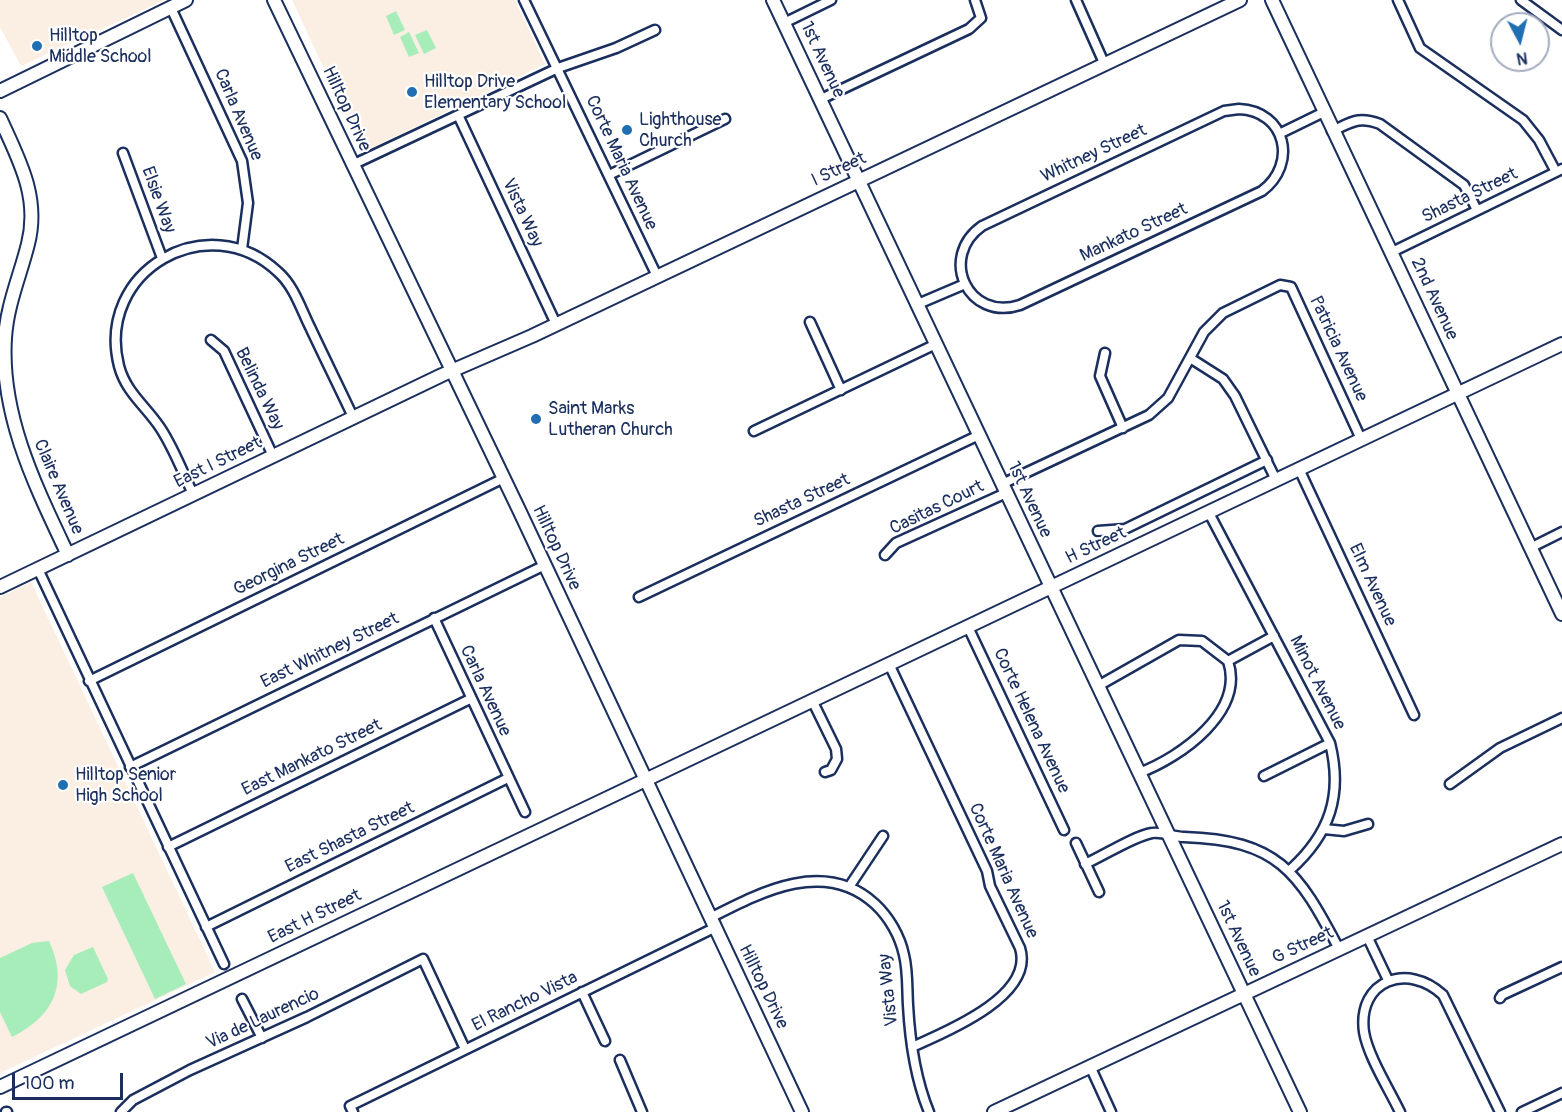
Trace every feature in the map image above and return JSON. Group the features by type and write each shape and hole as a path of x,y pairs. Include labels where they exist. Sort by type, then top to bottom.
{"street":[{"path":"0,90 186,0"},
{"name":"Hilltop Drive","path":"274,0 504,478 802,1112"},
{"name":"Corte Maria Avenue","path":"525,0 657,276"},
{"name":"1st Avenue","path":"773,0 1300,1112"},
{"path":"784,23 831,0"},
{"path":"821,99 969,29 981,18 975,0"},
{"path":"1076,0 1104,63"},
{"name":"I Street","path":"452,371 1240,0"},
{"name":"2nd Avenue","path":"1272,0 1562,614"},
{"path":"1398,0 1420,48 1523,120 1559,171"},
{"path":"1521,0 1527,7 1562,30"},
{"name":"Carla Avenue","path":"171,8 242,161 248,203 242,249"},
{"path":"352,165 459,117 558,68 616,48 655,30"},
{"name":"Whitney Street","path":"964,284 960,262 963,248 969,238 982,226 1224,111 1243,109 1255,111 1267,118 1281,133"},
{"path":"1281,133 1324,112"},
{"name":"Vista Way","path":"459,117 556,324"},
{"name":"Claire Avenue","path":"0,118 26,174 32,209 28,244 13,292 6,326 5,365 8,387 23,457 68,555"},
{"path":"609,175 725,119"},
{"path":"1332,131 1358,120 1365,119 1380,124 1464,185 1477,210"},
{"name":"Mankato Street","path":"964,284 972,295 988,306 1014,308 1262,191 1276,177 1282,165 1284,146 1281,133"},
{"name":"Elsie Way","path":"123,153 162,258"},
{"name":"Shasta Street","path":"1392,252 1559,171"},
{"path":"194,494 161,429 127,386 117,354 115,333 124,300 138,279 162,258 196,246 230,246 242,249 269,265 290,286 353,417"},
{"path":"918,304 964,284"},
{"name":"Patricia Avenue","path":"1190,358 1204,332 1223,313 1276,288 1285,285 1291,287 1361,439"},
{"path":"810,322 841,390"},
{"name":"Belinda Way","path":"211,339 224,351 273,456"},
{"path":"754,431 936,344"},
{"name":"H Street","path":"645,778 1562,344"},
{"path":"1105,353 1100,376 1123,428"},
{"path":"1004,488 1149,415 1168,398 1190,358 1222,379 1235,396 1276,480"},
{"name":"East I Street","path":"0,587 452,371"},
{"name":"Shasta Street","path":"639,597 979,435"},
{"path":"1098,531 1125,529 1267,460"},
{"name":"Elm Avenue","path":"1299,469 1414,715"},
{"name":"Georgina Street","path":"89,681 504,478"},
{"name":"Casitas Court","path":"885,555 896,543 1004,488"},
{"name":"Minot Avenue","path":"1209,513 1330,743 1335,762 1333,806 1324,829 1304,857 1290,870"},
{"path":"1530,548 1562,532"},
{"name":"East Whitney Street","path":"130,767 545,565"},
{"path":"38,569 224,964"},
{"name":"Carla Avenue","path":"434,618 470,699 525,812"},
{"name":"Corte Helena Avenue","path":"968,627 1064,830"},
{"path":"1228,661 1274,636"},
{"path":"1098,686 1179,640 1191,639 1207,643 1228,661 1231,690 1221,712 1184,748 1139,773"},
{"name":"Corte Maria Avenue","path":"889,664 987,871 990,886 1020,948 1022,958 1019,974 1014,983 968,1022 912,1047"},
{"name":"East Mankato Street","path":"168,847 470,699"},
{"path":"812,700 836,749 837,759 831,770 825,772"},
{"path":"1450,784 1500,747 1562,718"},
{"path":"1264,776 1330,743"},
{"name":"East Shasta Street","path":"206,927 508,778"},
{"name":"East H Street","path":"0,1087 645,778"},
{"path":"1324,829 1344,831 1368,824"},
{"path":"1085,864 1152,832 1238,844 1270,857 1290,870 1312,898 1339,949"},
{"path":"849,887 883,836"},
{"path":"1076,843 1099,892"},
{"name":"G Street","path":"994,1112 1010,1108 1090,1066 1562,844"},
{"name":"Vista Way","path":"712,923 791,884 822,881 849,887 865,896 882,911 902,946 906,964 912,1047 919,1082 929,1112"},
{"name":"El Rancho Vista","path":"352,1109 712,923"},
{"path":"1367,936 1388,980"},
{"name":"Via de Laurencio","path":"121,1112 133,1100 423,959 465,1049"},
{"path":"1500,998 1562,967"},
{"path":"1400,1112 1367,1043 1364,1029 1365,1014 1370,1000 1388,980 1398,977 1416,978 1434,987 1443,996 1500,1112"},
{"path":"582,992 605,1041"},
{"path":"242,999 262,1038"},
{"path":"620,1060 642,1112"},
{"path":"1090,1066 1111,1112"},
{"path":"1522,1112 1562,1093"}],"shaded area":[{"name":"Hilltop Middle School","path":"0,0 165,0 21,66 0,27"},
{"name":"Hilltop Drive Elementary School","path":"292,0 515,0 545,64 363,152"},
{"name":"Hilltop Senior High School","path":"31,582 215,972 0,1073 0,597"}],"green space":[{"path":"396,11 405,30 394,35 386,16"},
{"path":"427,30 436,48 424,54 415,35"},
{"path":"409,32 419,53 409,57 400,37"},
{"path":"133,873 186,984 155,999 102,887"},
{"path":"49,941 58,971 54,997 38,1019 12,1037 0,1012 0,958 32,943"},
{"path":"93,947 108,979 107,982 81,994 70,986 65,970 74,955"}],"place":[{"name":"Hilltop Middle School","path":"37,46"},
{"name":"Hilltop Drive Elementary School","path":"412,92"},
{"name":"Lighthouse Church","path":"627,130"},
{"name":"Saint Marks Lutheran Church","path":"536,419"},
{"name":"Hilltop Senior High School","path":"63,785"}]}
